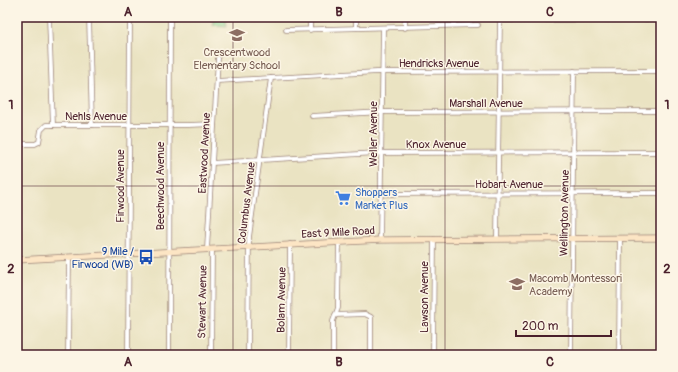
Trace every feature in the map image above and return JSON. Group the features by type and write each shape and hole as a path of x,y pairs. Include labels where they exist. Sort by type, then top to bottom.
{"main road":[{"name":"East 9 Mile Road","path":"17,260 249,246 380,240 661,238"}],"street":[{"path":"49,17 53,125"},
{"path":"89,17 92,125"},
{"name":"Firwood Avenue","path":"128,355 130,17"},
{"name":"Beechwood Avenue","path":"169,355 170,17"},
{"path":"310,17 310,30"},
{"path":"356,17 356,28"},
{"path":"405,17 405,28"},
{"path":"454,17 454,25"},
{"path":"497,238 500,19 661,19"},
{"path":"286,30 405,28 429,25 478,25"},
{"name":"Weller Avenue","path":"380,240 382,194 383,28"},
{"name":"Eastwood Avenue","path":"210,249 212,163 218,58"},
{"name":"Wellington Avenue","path":"571,355 574,71"},
{"name":"Hendricks Avenue","path":"217,81 382,72 661,71"},
{"name":"Columbus Avenue","path":"248,355 249,246 272,78"},
{"name":"Marshall Avenue","path":"312,116 382,112 661,111"},
{"name":"Nehls Avenue","path":"17,144 37,144 40,141 41,130 46,125 188,126 214,124"},
{"name":"Knox Avenue","path":"212,163 382,153 661,152"},
{"name":"Hobart Avenue","path":"382,194 661,193"},
{"path":"619,355 620,238"},
{"name":"Lawson Avenue","path":"433,355 434,239"},
{"path":"333,355 333,321 338,302 339,242"},
{"name":"Bolam Avenue","path":"289,355 290,244"},
{"name":"Stewart Avenue","path":"210,249 211,355"},
{"path":"68,355 69,257"},
{"path":"335,315 365,314 370,316 372,323 371,355"}],"green space":[{"path":"213,17 225,17 227,26 213,25"}],"place":[{"name":"Crescentwood Elementary School","path":"237,35"},
{"name":"Shoppers Market Plus","path":"343,198"},
{"name":"9 Mile / Firwood (WB)","path":"146,257"},
{"name":"Macomb Montessori Academy","path":"517,284"}]}
